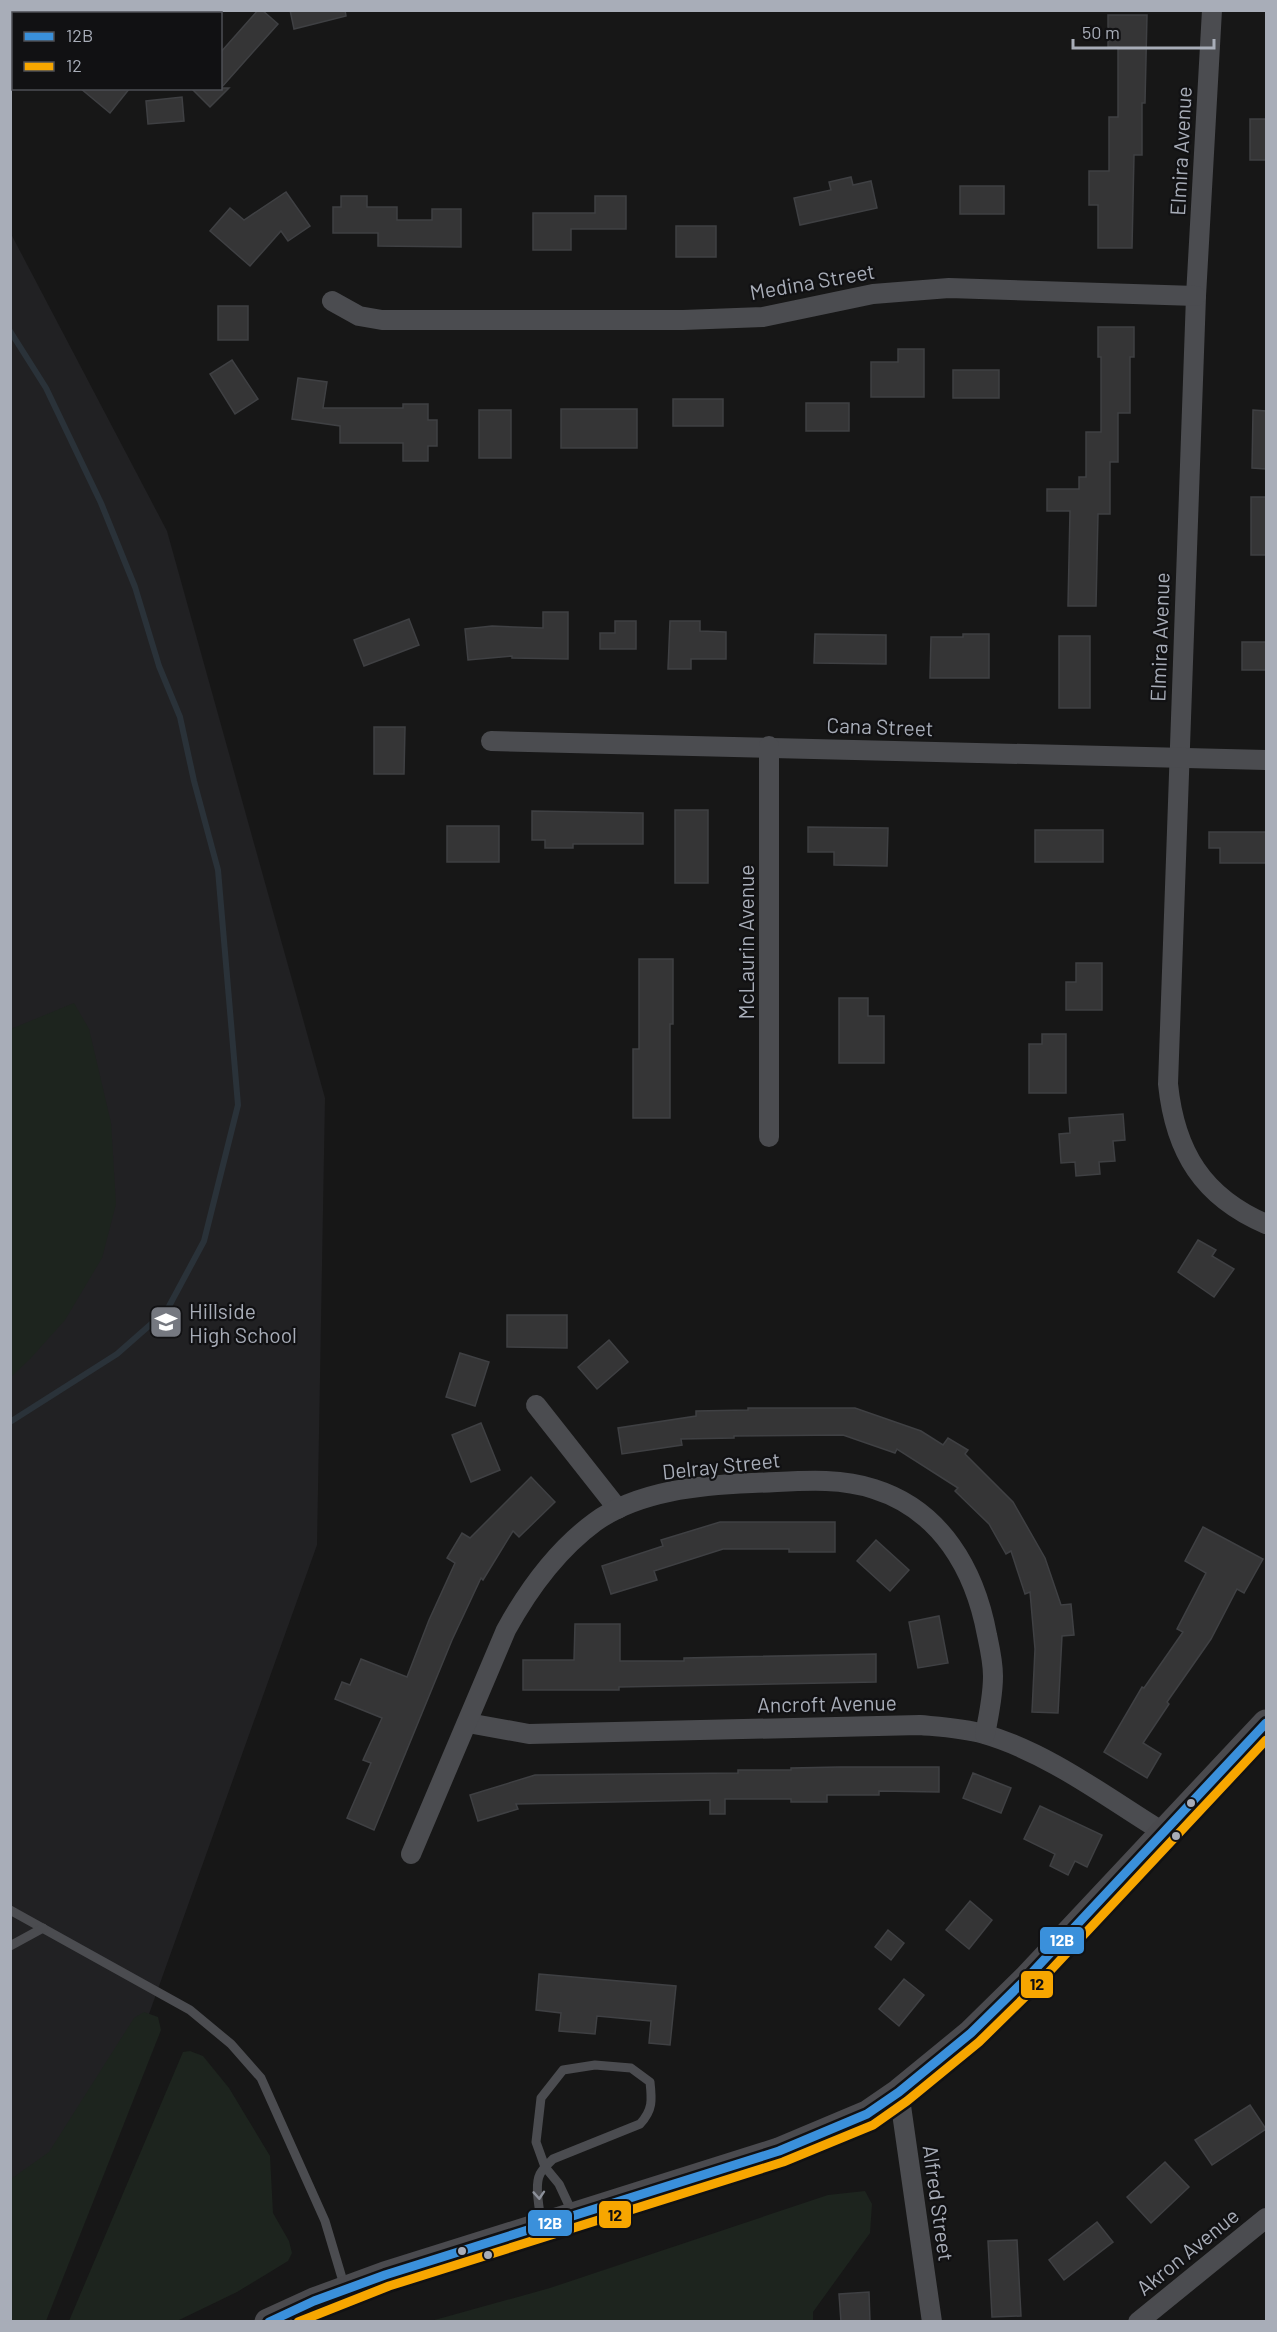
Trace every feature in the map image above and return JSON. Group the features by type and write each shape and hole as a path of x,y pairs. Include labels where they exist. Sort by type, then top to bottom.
{"main road":[{"path":"268,2322 345,2290 779,2151 867,2114 899,2092 971,2033 1266,1723"}],"street":[{"name":"Elmira Avenue","path":"1212,10 1196,296 1168,1084 1175,1128 1192,1165 1204,1181 1239,1211 1266,1224"},
{"name":"Medina Street","path":"332,301 359,316 382,320 683,320 763,317 847,298 912,289 992,288 1196,296"},
{"name":"Cana Street","path":"491,741 769,746 1266,760"},
{"name":"McLaurin Avenue","path":"769,746 769,1137"},
{"path":"536,1405 618,1509"},
{"name":"Delray Street","path":"411,1854 506,1630 524,1597 574,1540 596,1522 618,1509 656,1496 735,1484 844,1482 873,1488 917,1511 954,1546 979,1598 993,1677 985,1734"},
{"name":"Ancroft Avenue","path":"468,1723 530,1734 920,1725 958,1728 985,1734 1059,1768 1162,1832"},
{"name":"Alfred Street","path":"899,2092 932,2322"},
{"name":"Akron Avenue","path":"1138,2322 1266,2218"}],"lane":[{"path":"10,1910 190,2010 231,2044 261,2078 325,2221 345,2290"},
{"path":"10,1946 43,1928"},
{"path":"542,2226 538,2179 545,2168 553,2159 640,2124 649,2114 650,2082 632,2068 595,2065 563,2070 541,2098 536,2142 545,2168 559,2184 574,2215"}],"shaded area":[{"name":"Hillside High School","path":"10,232 167,531 325,1098 317,1545 72,2229 10,2240"},
{"path":"74,1003 89,1029 111,1123 116,1204 102,1258 65,1320 11,1377 11,1029"},
{"path":"144,2012 158,2017 161,2030 46,2321 11,2321 11,2179 49,2152 134,2018"},
{"path":"190,2051 203,2056 229,2088 270,2156 273,2213 289,2241 292,2253 288,2261 237,2292 177,2321 69,2321 183,2052"},
{"path":"865,2191 872,2204 870,2233 813,2312 813,2321 431,2321 550,2288 828,2195"}],"building":[{"path":"258,10 262,10 278,24 222,87 222,51"},
{"path":"290,10 345,10 346,16 294,29"},
{"path":"1108,15 1147,15 1145,103 1142,103 1142,155 1134,155 1132,248 1098,248 1098,205 1089,205 1089,171 1109,171 1109,117 1118,117 1118,47 1108,47"},
{"path":"229,88 210,107 193,90"},
{"path":"82,90 128,90 110,113"},
{"path":"182,97 184,121 148,124 146,101"},
{"path":"1250,119 1266,119 1266,160 1250,160"},
{"path":"851,177 853,185 871,181 877,208 800,225 794,198 831,190 829,182"},
{"path":"960,186 1004,186 1004,214 960,214"},
{"path":"286,192 310,226 288,241 281,231 250,266 210,231 230,208 244,220"},
{"path":"341,196 367,196 367,207 397,207 397,220 432,220 432,209 461,209 461,247 378,246 378,233 333,233 333,207 341,207"},
{"path":"595,196 626,196 626,229 571,229 571,250 533,250 533,213 595,213"},
{"path":"676,226 716,226 716,257 676,257"},
{"path":"218,306 248,306 248,340 218,340"},
{"path":"1098,327 1134,327 1134,357 1130,357 1130,413 1118,413 1118,462 1110,462 1110,514 1098,514 1096,606 1068,606 1070,511 1047,511 1047,489 1079,489 1079,477 1086,477 1086,432 1101,432 1101,357 1098,357"},
{"path":"898,349 924,349 924,397 871,397 871,362 898,362"},
{"path":"232,360 258,399 235,414 210,374"},
{"path":"953,370 999,370 999,398 953,398"},
{"path":"298,378 327,382 323,408 403,408 403,404 428,404 428,420 437,420 437,446 428,446 428,461 403,461 403,443 340,443 340,426 292,419"},
{"path":"673,399 723,399 723,426 673,426"},
{"path":"806,403 849,403 849,431 806,431"},
{"path":"561,409 637,409 637,448 561,448"},
{"path":"479,410 511,410 511,458 479,458"},
{"path":"1253,410 1266,411 1266,469 1252,468"},
{"path":"1251,497 1266,497 1266,555 1251,555"},
{"path":"543,612 568,612 568,659 512,658 512,656 468,660 465,629 492,626 543,628"},
{"path":"409,619 419,645 364,666 354,640"},
{"path":"615,621 636,621 636,649 600,649 600,633 615,633"},
{"path":"670,621 700,621 700,631 726,632 726,659 691,659 691,669 668,669"},
{"path":"815,634 886,635 886,664 814,663"},
{"path":"963,634 989,634 989,678 930,678 931,637 963,637"},
{"path":"1059,636 1090,636 1090,708 1059,708"},
{"path":"1242,642 1266,642 1266,670 1242,670"},
{"path":"374,727 405,727 404,774 374,774"},
{"path":"675,810 708,810 708,883 675,883"},
{"path":"532,811 643,813 643,844 573,844 573,848 545,848 545,840 532,840"},
{"path":"447,826 499,826 499,862 447,862"},
{"path":"808,827 888,828 887,866 834,865 834,852 808,852"},
{"path":"1035,830 1103,830 1103,862 1035,862"},
{"path":"1209,832 1266,832 1266,863 1220,863 1220,848 1209,848"},
{"path":"639,959 673,959 670,1118 633,1118 633,1049 639,1049"},
{"path":"1076,963 1102,963 1102,1010 1066,1010 1066,982 1076,982"},
{"path":"839,998 868,998 868,1016 884,1016 884,1063 839,1063"},
{"path":"1042,1034 1066,1034 1066,1093 1029,1093 1029,1044 1042,1044"},
{"path":"1123,1114 1125,1140 1113,1141 1115,1161 1099,1162 1100,1174 1076,1176 1075,1162 1061,1163 1059,1134 1070,1133 1069,1118"},
{"path":"1198,1240 1216,1250 1212,1256 1234,1269 1214,1297 1178,1272"},
{"path":"507,1315 567,1315 567,1348 507,1347"},
{"path":"609,1340 628,1362 597,1389 578,1367"},
{"path":"460,1353 489,1362 475,1406 446,1397"},
{"path":"748,1408 855,1408 921,1431 943,1445 948,1438 968,1450 965,1454 1013,1502 1045,1558 1061,1605 1071,1604 1074,1635 1062,1636 1058,1713 1032,1712 1035,1649 1030,1592 1025,1594 1011,1551 1006,1554 989,1524 955,1491 958,1488 897,1449 895,1453 843,1435 734,1436 734,1438 681,1439 682,1445 622,1454 618,1428 696,1416 696,1411 748,1410"},
{"path":"481,1423 500,1470 471,1482 452,1435"},
{"path":"531,1477 555,1502 519,1537 513,1531 483,1580 481,1578 452,1640 374,1830 347,1818 371,1763 363,1760 382,1718 335,1699 342,1682 350,1685 361,1659 407,1677 429,1620 455,1563 447,1558 462,1533 470,1538"},
{"path":"720,1522 835,1522 835,1552 723,1549 654,1571 657,1580 611,1594 602,1566 663,1546 661,1540"},
{"path":"1203,1527 1263,1559 1244,1593 1237,1589 1211,1639 1167,1702 1169,1704 1143,1743 1161,1754 1147,1778 1104,1752 1142,1687 1144,1688 1183,1632 1177,1629 1206,1573 1185,1561"},
{"path":"876,1540 909,1570 890,1591 857,1561"},
{"path":"939,1616 948,1663 918,1668 909,1622"},
{"path":"575,1624 620,1624 620,1661 876,1654 876,1682 619,1687 619,1690 523,1690 523,1660 574,1660"},
{"path":"939,1767 939,1792 879,1791 879,1795 827,1795 827,1802 791,1802 791,1799 725,1799 725,1814 710,1814 710,1800 516,1804 518,1809 478,1821 470,1795 535,1775 738,1773 738,1770"},
{"path":"973,1773 1011,1788 1001,1813 963,1798"},
{"path":"1040,1806 1102,1835 1087,1867 1075,1861 1068,1875 1050,1866 1055,1854 1024,1839"},
{"path":"970,1901 992,1920 969,1949 946,1930"},
{"path":"888,1930 904,1943 891,1960 875,1947"},
{"path":"539,1974 676,1986 670,2045 649,2043 651,2021 597,2016 595,2034 559,2031 561,2013 536,2010"},
{"path":"904,1979 924,1995 899,2026 879,2009"},
{"path":"1250,2105 1266,2129 1212,2165 1195,2140"},
{"path":"1165,2162 1189,2187 1151,2223 1127,2197"},
{"path":"1097,2222 1113,2242 1064,2280 1049,2260"},
{"path":"1017,2240 1021,2316 992,2317 988,2241"},
{"path":"869,2292 870,2322 841,2322 839,2294"}],"waterway":[{"path":"10,331 46,388 101,503 135,587 159,666 180,717 194,781 218,870 238,1105 204,1241 167,1310 117,1354 10,1422"}],"transit line":[{"name":"12B","path":"269,2322 314,2301 385,2275 779,2151 867,2114 899,2092 971,2033 1026,1979 1266,1723"},
{"name":"12","path":"298,2322 389,2286 783,2162 873,2125 907,2101 979,2042 1035,1987 1266,1740"}],"place":[{"name":"Hillside High School","path":"166,1322"}]}
